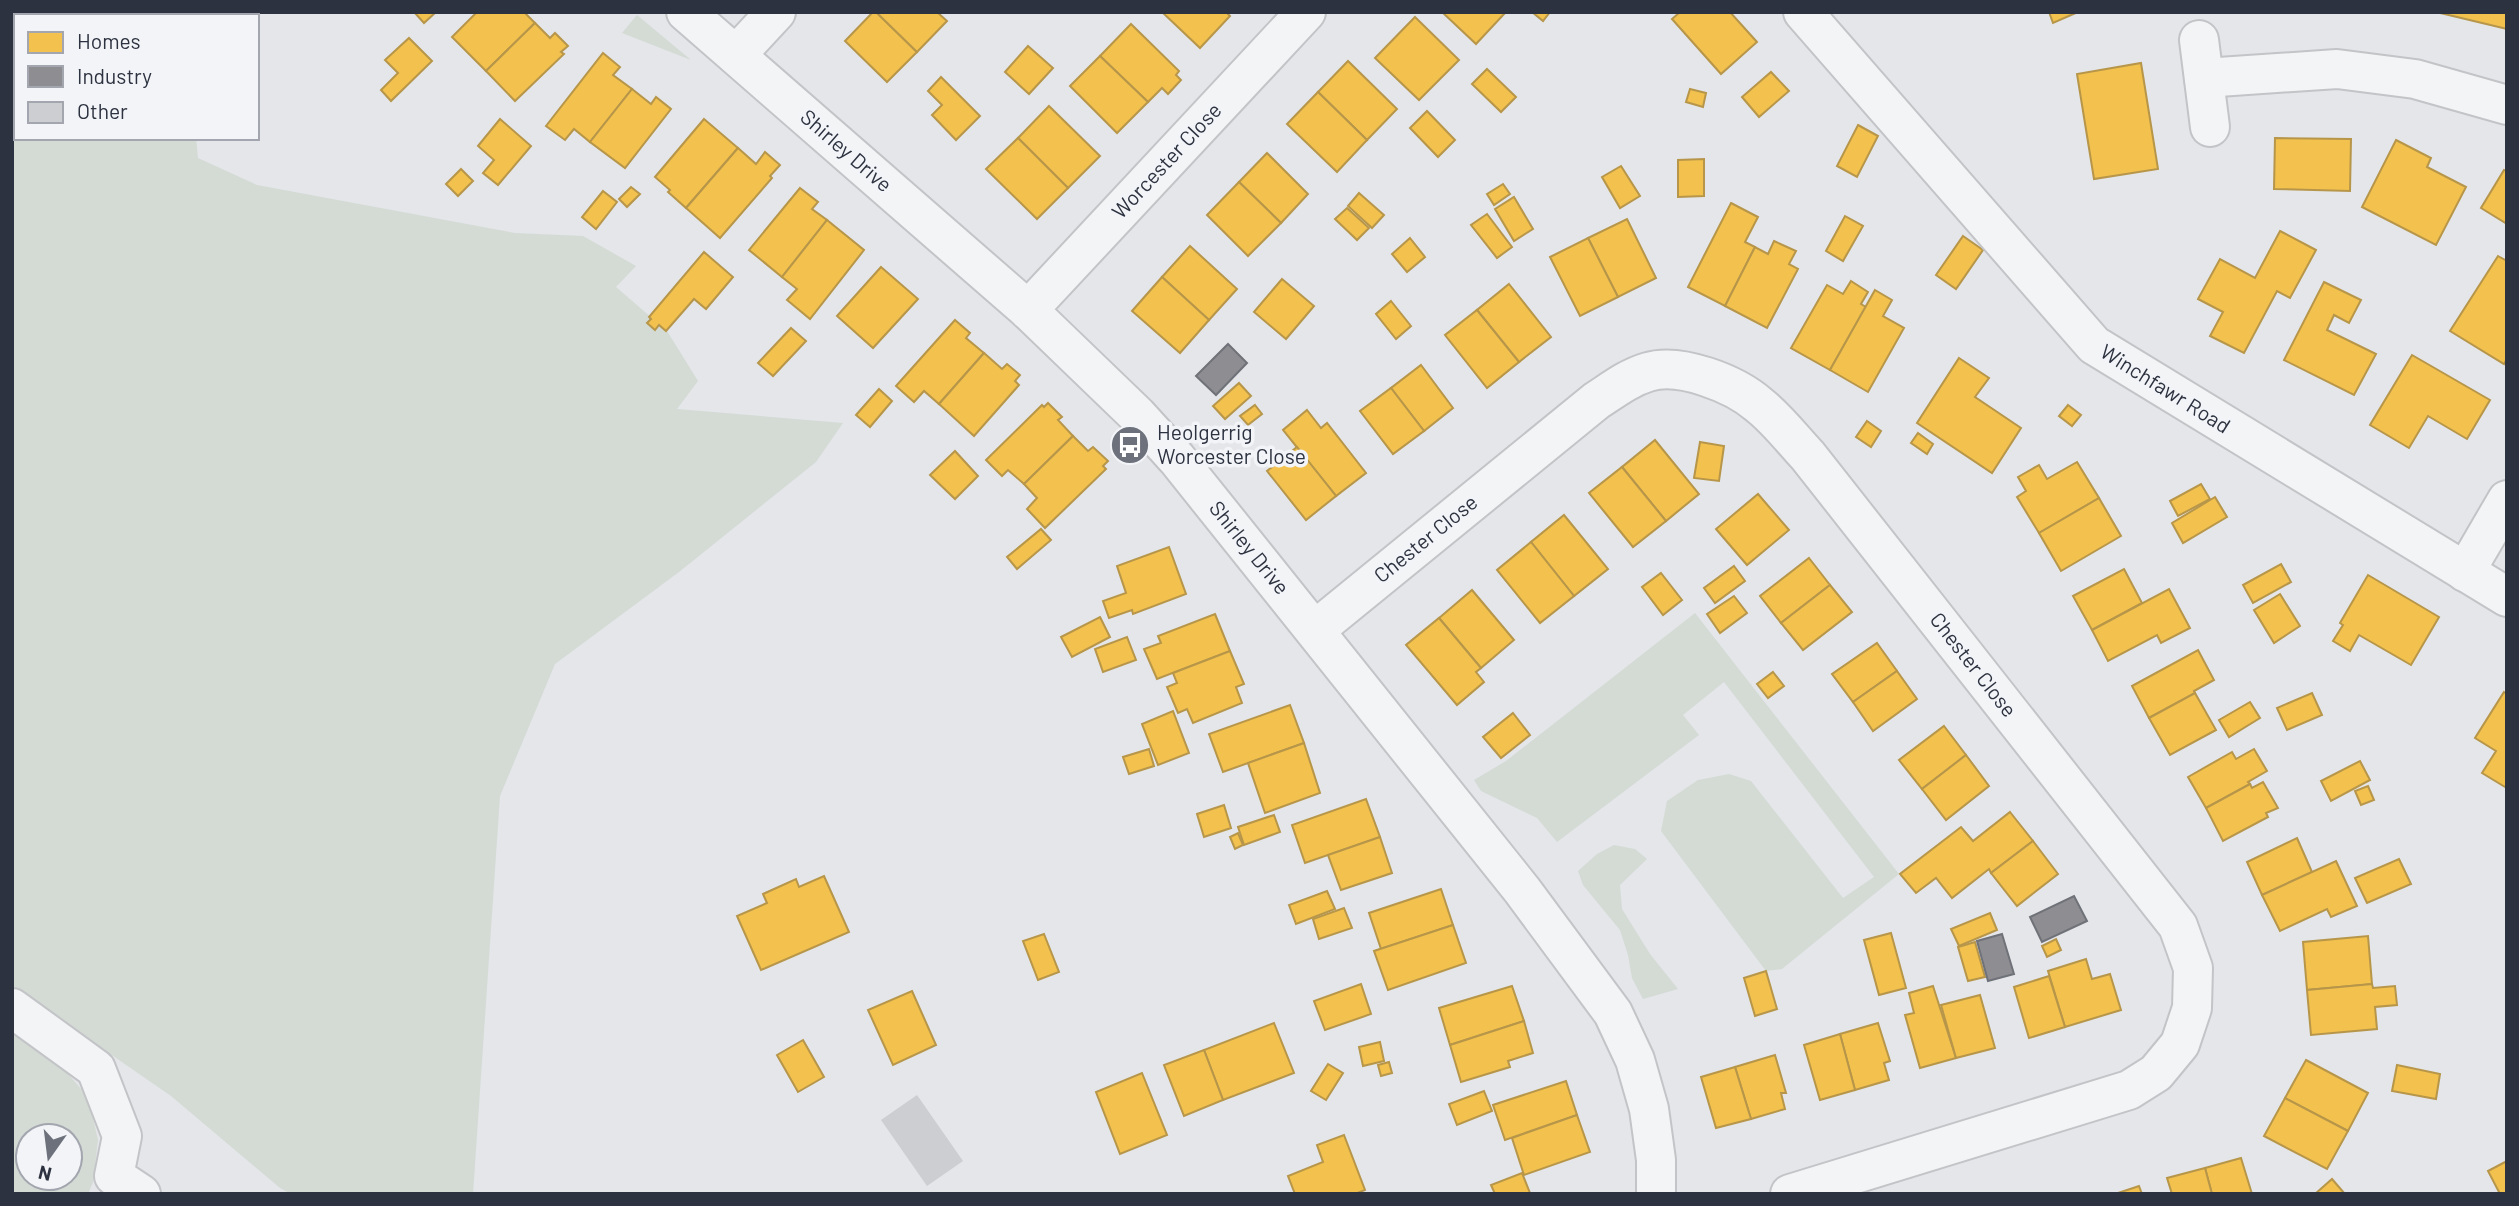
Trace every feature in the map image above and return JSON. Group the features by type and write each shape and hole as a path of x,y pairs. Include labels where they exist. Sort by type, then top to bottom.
{"street":[{"name":"Shirley Drive","path":"686,12 1028,310 1137,415 1177,459 1522,890 1613,1013 1635,1060 1648,1109 1656,1160 1656,1194"},
{"path":"736,55 776,12"},
{"name":"Worcester Close","path":"1028,310 1307,12"},
{"name":"Winchfawr Road","path":"1803,12 2094,345 2507,597"},
{"path":"2199,40 2210,127"},
{"path":"2204,78 2337,69 2414,79 2507,105"},
{"name":"Chester Close","path":"1315,630 1596,401 1623,382 1651,371 1685,371 1718,381 1758,404 1808,456 2178,926 2193,968 2192,1008 2180,1044 2156,1073 2129,1090 1790,1194"},
{"path":"2465,572 2507,500"},
{"path":"12,1008 96,1069 122,1136 114,1176 141,1194"}],"shaded area":[{"path":"12,12 187,12 14,14 14,140 196,140 198,158 257,185 515,233 583,236 636,266 616,287 667,331 698,381 677,409 843,423 816,462 679,572 555,664 500,796 473,1194 291,1194 280,1188 171,1096 12,986"},
{"path":"637,15 691,60 622,33"},
{"path":"1695,613 1899,874 1782,969 1766,971 1661,831 1667,801 1698,780 1729,774 1751,781 1843,898 1874,877 1724,682 1683,715 1699,735 1557,842 1537,818 1481,791 1474,780 1506,761"},
{"path":"1614,845 1635,849 1647,859 1620,885 1622,909 1650,954 1678,989 1643,999 1632,978 1620,930 1583,885 1578,871 1597,854"},
{"path":"12,1028 51,1054 88,1097 98,1140 93,1182 88,1194 12,1194"}],"building: Homes":[{"path":"414,12 436,12 424,23"},
{"path":"477,12 524,12 535,23 486,71 452,37"},
{"path":"873,12 917,52 887,82 845,41"},
{"path":"876,12 937,12 947,21 917,52"},
{"path":"1162,12 1226,12 1230,16 1200,48"},
{"path":"1442,12 1504,12 1505,13 1476,44"},
{"path":"1532,12 1550,12 1543,21"},
{"path":"1680,12 1730,12 1757,42 1721,74 1672,19"},
{"path":"2049,12 2078,12 2053,23"},
{"path":"2436,12 2507,12 2507,29"},
{"path":"1415,17 1459,60 1419,100 1375,58"},
{"path":"535,23 550,38 555,33 568,46 561,52 564,54 515,101 486,71"},
{"path":"1131,24 1179,71 1176,75 1181,80 1168,94 1162,88 1148,102 1100,56"},
{"path":"409,38 432,61 391,101 381,90 398,73 385,60"},
{"path":"1028,46 1053,68 1029,94 1005,72"},
{"path":"603,53 620,67 613,75 632,89 590,142 574,129 565,140 546,126"},
{"path":"1100,56 1148,102 1117,133 1070,86"},
{"path":"1348,61 1397,109 1367,140 1318,92"},
{"path":"2141,63 2158,169 2094,179 2077,74"},
{"path":"1487,69 1516,97 1501,112 1472,84"},
{"path":"1771,72 1789,91 1759,117 1742,97"},
{"path":"941,77 980,116 956,140 932,115 942,105 928,91"},
{"path":"632,89 651,104 656,97 671,109 625,168 590,142"},
{"path":"1690,89 1706,93 1703,107 1686,102"},
{"path":"1318,92 1367,140 1337,172 1287,124"},
{"path":"1049,106 1100,156 1068,188 1018,138"},
{"path":"1427,111 1455,140 1438,157 1410,128"},
{"path":"500,119 531,146 498,185 483,173 494,160 478,146"},
{"path":"704,119 738,148 686,208 655,177"},
{"path":"1858,125 1878,136 1857,177 1837,166"},
{"path":"1018,138 1068,188 1037,219 986,169"},
{"path":"2275,138 2351,139 2350,191 2274,189"},
{"path":"2396,140 2431,158 2427,167 2466,187 2436,245 2362,207"},
{"path":"738,148 756,164 765,152 780,165 720,238 686,208"},
{"path":"1267,153 1308,194 1281,223 1239,182"},
{"path":"1704,159 1704,196 1678,197 1678,160"},
{"path":"1621,166 1640,196 1620,208 1602,177"},
{"path":"461,169 473,181 458,196 446,184"},
{"path":"2504,170 2507,171 2507,224 2481,208"},
{"path":"1239,182 1281,223 1248,256 1207,215"},
{"path":"1503,184 1510,194 1494,205 1487,194"},
{"path":"631,187 640,194 627,207 619,199"},
{"path":"800,188 818,202 812,209 827,220 782,277 749,250"},
{"path":"603,191 617,202 596,229 582,217"},
{"path":"1359,193 1384,215 1372,228 1348,206"},
{"path":"1514,197 1533,229 1514,241 1495,209"},
{"path":"1731,203 1758,217 1745,242 1755,247 1725,306 1688,287"},
{"path":"1347,208 1369,228 1357,240 1335,219"},
{"path":"1487,214 1512,247 1497,258 1471,225"},
{"path":"1845,216 1863,226 1843,261 1826,251"},
{"path":"1627,219 1656,278 1618,297 1588,238"},
{"path":"827,220 864,250 810,319 787,300 797,289 782,277"},
{"path":"2280,231 2316,250 2290,298 2277,291 2244,353 2210,336 2223,312 2198,299 2220,259 2255,278"},
{"path":"1963,236 1983,250 1956,289 1936,275"},
{"path":"1410,238 1425,257 1407,272 1392,254"},
{"path":"1588,238 1618,297 1580,316 1550,257"},
{"path":"1774,241 1796,251 1789,264 1798,269 1767,328 1725,306 1755,247 1768,254"},
{"path":"1190,246 1237,289 1209,320 1162,277"},
{"path":"704,252 733,277 706,309 694,299 666,331 659,325 655,330 647,323 651,319 649,317"},
{"path":"2498,256 2507,261 2507,359 2504,364 2450,331"},
{"path":"881,267 918,299 873,348 837,316"},
{"path":"1162,277 1209,320 1180,353 1132,311"},
{"path":"1282,279 1314,306 1286,339 1254,312"},
{"path":"1851,281 1868,292 1861,304 1866,307 1830,370 1791,348 1827,285 1843,294"},
{"path":"2324,282 2361,300 2349,323 2334,315 2327,330 2376,354 2354,395 2284,360"},
{"path":"1509,284 1551,337 1519,362 1477,310"},
{"path":"1875,290 1892,300 1883,316 1904,328 1868,392 1830,370"},
{"path":"1391,301 1411,326 1396,339 1376,314"},
{"path":"1477,310 1519,362 1487,388 1445,335"},
{"path":"955,320 970,333 966,338 984,353 939,404 924,391 914,402 896,386"},
{"path":"791,328 806,341 773,376 758,363"},
{"path":"984,353 1002,369 1007,364 1020,375 1015,381 1019,385 974,436 939,404"},
{"path":"2412,355 2490,400 2467,439 2428,416 2409,448 2370,425"},
{"path":"1959,358 1989,378 1975,397 2021,428 1992,473 1917,423"},
{"path":"1421,365 1453,408 1424,431 1391,388"},
{"path":"1239,383 1251,396 1225,419 1213,406"},
{"path":"1391,388 1424,431 1393,454 1360,411"},
{"path":"879,389 892,401 870,427 856,415"},
{"path":"1048,403 1062,417 1058,420 1073,436 1024,484 1008,470 1002,476 986,460 1042,405 1044,407"},
{"path":"1255,405 1262,414 1248,425 1240,416"},
{"path":"2068,405 2081,415 2072,426 2059,416"},
{"path":"1307,410 1321,428 1327,423 1366,473 1336,496 1283,430"},
{"path":"1867,421 1881,431 1871,447 1856,437"},
{"path":"1918,433 1933,444 1927,454 1911,443"},
{"path":"1073,436 1088,451 1093,447 1108,461 1103,466 1106,469 1045,528 1027,509 1037,498 1024,484"},
{"path":"1655,440 1699,494 1666,521 1622,467"},
{"path":"1700,442 1724,446 1719,481 1694,478"},
{"path":"1297,447 1336,496 1306,520 1267,471"},
{"path":"955,451 978,476 955,499 930,475"},
{"path":"2077,462 2099,498 2039,533 2017,497 2026,491 2018,477 2039,465 2047,479"},
{"path":"1622,467 1666,521 1633,547 1589,493"},
{"path":"2201,484 2210,499 2178,516 2170,501"},
{"path":"1758,494 1789,530 1747,565 1716,529"},
{"path":"2215,497 2227,517 2183,543 2172,523"},
{"path":"2099,498 2121,536 2061,571 2039,533"},
{"path":"1564,515 1608,569 1574,596 1531,542"},
{"path":"1041,529 1051,540 1017,569 1007,557"},
{"path":"1531,542 1574,596 1540,623 1497,570"},
{"path":"1169,547 1186,594 1133,614 1132,610 1109,618 1103,601 1126,593 1117,566"},
{"path":"1809,558 1830,585 1781,623 1760,596"},
{"path":"2281,564 2291,582 2253,603 2243,585"},
{"path":"1734,566 1745,581 1715,603 1704,588"},
{"path":"2124,569 2142,603 2092,630 2073,596"},
{"path":"1661,573 1682,600 1663,615 1642,587"},
{"path":"2368,575 2439,617 2411,665 2359,635 2350,651 2333,641 2343,625 2340,623"},
{"path":"1830,585 1852,612 1803,650 1781,623"},
{"path":"2169,589 2190,628 2161,643 2157,635 2108,661 2092,630"},
{"path":"1472,590 1514,640 1481,668 1439,618"},
{"path":"2280,594 2300,626 2274,643 2254,610"},
{"path":"1734,596 1747,613 1720,633 1707,614"},
{"path":"1215,614 1230,651 1157,679 1144,649 1161,643 1158,636"},
{"path":"1100,617 1110,637 1072,657 1061,637"},
{"path":"1439,618 1481,668 1476,672 1484,682 1457,705 1406,645"},
{"path":"1127,637 1136,660 1103,672 1095,649"},
{"path":"1877,643 1897,671 1853,702 1832,674"},
{"path":"2198,650 2214,680 2149,718 2132,686"},
{"path":"1230,651 1244,684 1236,687 1242,703 1193,723 1187,709 1178,713 1167,687 1177,683 1173,673"},
{"path":"1897,671 1917,699 1873,731 1853,702"},
{"path":"1773,672 1784,686 1768,698 1757,684"},
{"path":"2504,692 2507,694 2505,787 2482,773 2496,751 2475,738"},
{"path":"2195,693 2216,730 2170,755 2149,718"},
{"path":"2312,693 2322,715 2287,730 2277,708"},
{"path":"2250,702 2260,718 2229,737 2219,720"},
{"path":"1290,705 1304,743 1223,772 1209,734"},
{"path":"1173,711 1189,753 1158,765 1142,724"},
{"path":"1513,713 1530,735 1501,758 1483,737"},
{"path":"1944,726 1966,755 1922,789 1899,760"},
{"path":"1304,743 1320,793 1265,813 1248,763"},
{"path":"1149,749 1154,766 1129,774 1123,757"},
{"path":"2254,749 2267,771 2248,782 2250,784 2206,808 2188,777 2232,752 2236,759"},
{"path":"1966,755 1989,786 1946,820 1922,789"},
{"path":"2360,761 2370,780 2331,801 2321,781"},
{"path":"2263,782 2278,808 2266,813 2268,817 2223,841 2206,808 2250,784 2252,788"},
{"path":"2368,786 2374,800 2361,805 2355,791"},
{"path":"1366,799 1380,837 1305,863 1292,825"},
{"path":"1224,805 1231,828 1204,837 1197,814"},
{"path":"2010,812 2033,841 1991,873 1989,869 1952,898 1936,878 1916,893 1900,874 1961,827 1973,841"},
{"path":"1274,815 1280,832 1244,845 1238,827"},
{"path":"1238,833 1243,845 1235,849 1230,837"},
{"path":"1380,837 1392,873 1341,890 1328,855"},
{"path":"2297,838 2312,872 2262,895 2247,862"},
{"path":"2033,841 2058,874 2017,906 1991,873"},
{"path":"2399,859 2411,884 2367,903 2355,878"},
{"path":"2336,861 2357,906 2331,917 2327,909 2280,931 2262,895"},
{"path":"824,876 849,932 761,970 737,916 767,903 763,894 796,879 799,887"},
{"path":"1441,889 1453,925 1381,949 1369,913"},
{"path":"1327,891 1335,909 1296,924 1289,905"},
{"path":"1344,908 1352,928 1319,939 1313,919"},
{"path":"1990,913 1997,930 1959,946 1951,929"},
{"path":"1453,925 1466,963 1388,990 1374,951"},
{"path":"1891,933 1906,988 1879,995 1864,940"},
{"path":"1044,934 1059,972 1038,980 1023,941"},
{"path":"2368,936 2372,984 2307,990 2303,942"},
{"path":"2056,939 2061,950 2047,957 2042,946"},
{"path":"1975,942 1985,977 1968,981 1958,947"},
{"path":"2086,959 2092,979 2110,974 2121,1010 2065,1027 2048,971"},
{"path":"1766,971 1777,1009 1755,1016 1744,978"},
{"path":"2049,976 2065,1027 2029,1038 2014,987"},
{"path":"1361,984 1371,1014 1325,1030 1314,1001"},
{"path":"2372,984 2373,988 2395,986 2397,1005 2375,1007 2377,1029 2311,1035 2307,990"},
{"path":"1512,986 1524,1021 1450,1045 1439,1008"},
{"path":"1933,986 1956,1058 1920,1068 1905,1015 1914,1013 1909,993"},
{"path":"912,991 936,1045 893,1065 868,1010"},
{"path":"1980,995 1995,1048 1956,1058 1941,1005"},
{"path":"1524,1021 1533,1053 1508,1061 1510,1067 1461,1082 1450,1045"},
{"path":"1274,1023 1294,1073 1223,1100 1204,1050"},
{"path":"1878,1023 1890,1061 1884,1063 1889,1080 1855,1090 1840,1034"},
{"path":"1840,1034 1855,1090 1820,1100 1804,1045"},
{"path":"803,1040 824,1077 798,1092 777,1055"},
{"path":"1380,1042 1384,1061 1363,1066 1359,1047"},
{"path":"1204,1050 1223,1100 1184,1116 1164,1065"},
{"path":"1775,1055 1786,1093 1781,1093 1785,1109 1751,1119 1735,1067"},
{"path":"2306,1060 2368,1093 2348,1131 2285,1098"},
{"path":"1389,1062 1392,1073 1381,1076 1378,1065"},
{"path":"1328,1064 1343,1073 1326,1100 1311,1091"},
{"path":"2397,1065 2440,1074 2436,1099 2392,1091"},
{"path":"1735,1067 1751,1119 1716,1128 1701,1077"},
{"path":"1142,1073 1167,1135 1120,1154 1096,1092"},
{"path":"1566,1081 1577,1115 1505,1140 1493,1105"},
{"path":"1484,1091 1492,1111 1457,1125 1449,1104"},
{"path":"2285,1098 2348,1131 2327,1169 2264,1136"},
{"path":"1577,1115 1590,1152 1524,1175 1512,1138"},
{"path":"1344,1135 1365,1190 1355,1194 1295,1194 1288,1176 1323,1162 1317,1145"},
{"path":"2241,1158 2252,1194 2212,1194 2205,1168"},
{"path":"2507,1161 2507,1194 2500,1194 2488,1171"},
{"path":"2205,1168 2212,1194 2172,1194 2167,1178"},
{"path":"1522,1173 1530,1193 1495,1194 1491,1185"},
{"path":"2332,1179 2345,1194 2315,1194"},
{"path":"2139,1186 2142,1194 2115,1194"}],"building: Industry":[{"path":"1228,344 1247,363 1216,395 1196,376"},
{"path":"2074,896 2087,921 2042,942 2030,917"},
{"path":"2002,934 2014,974 1988,981 1977,941"}],"building: Other":[{"path":"917,1095 963,1161 927,1186 881,1120"}],"place":[{"name":"Heolgerrig Worcester Close","path":"1130,445"}]}
